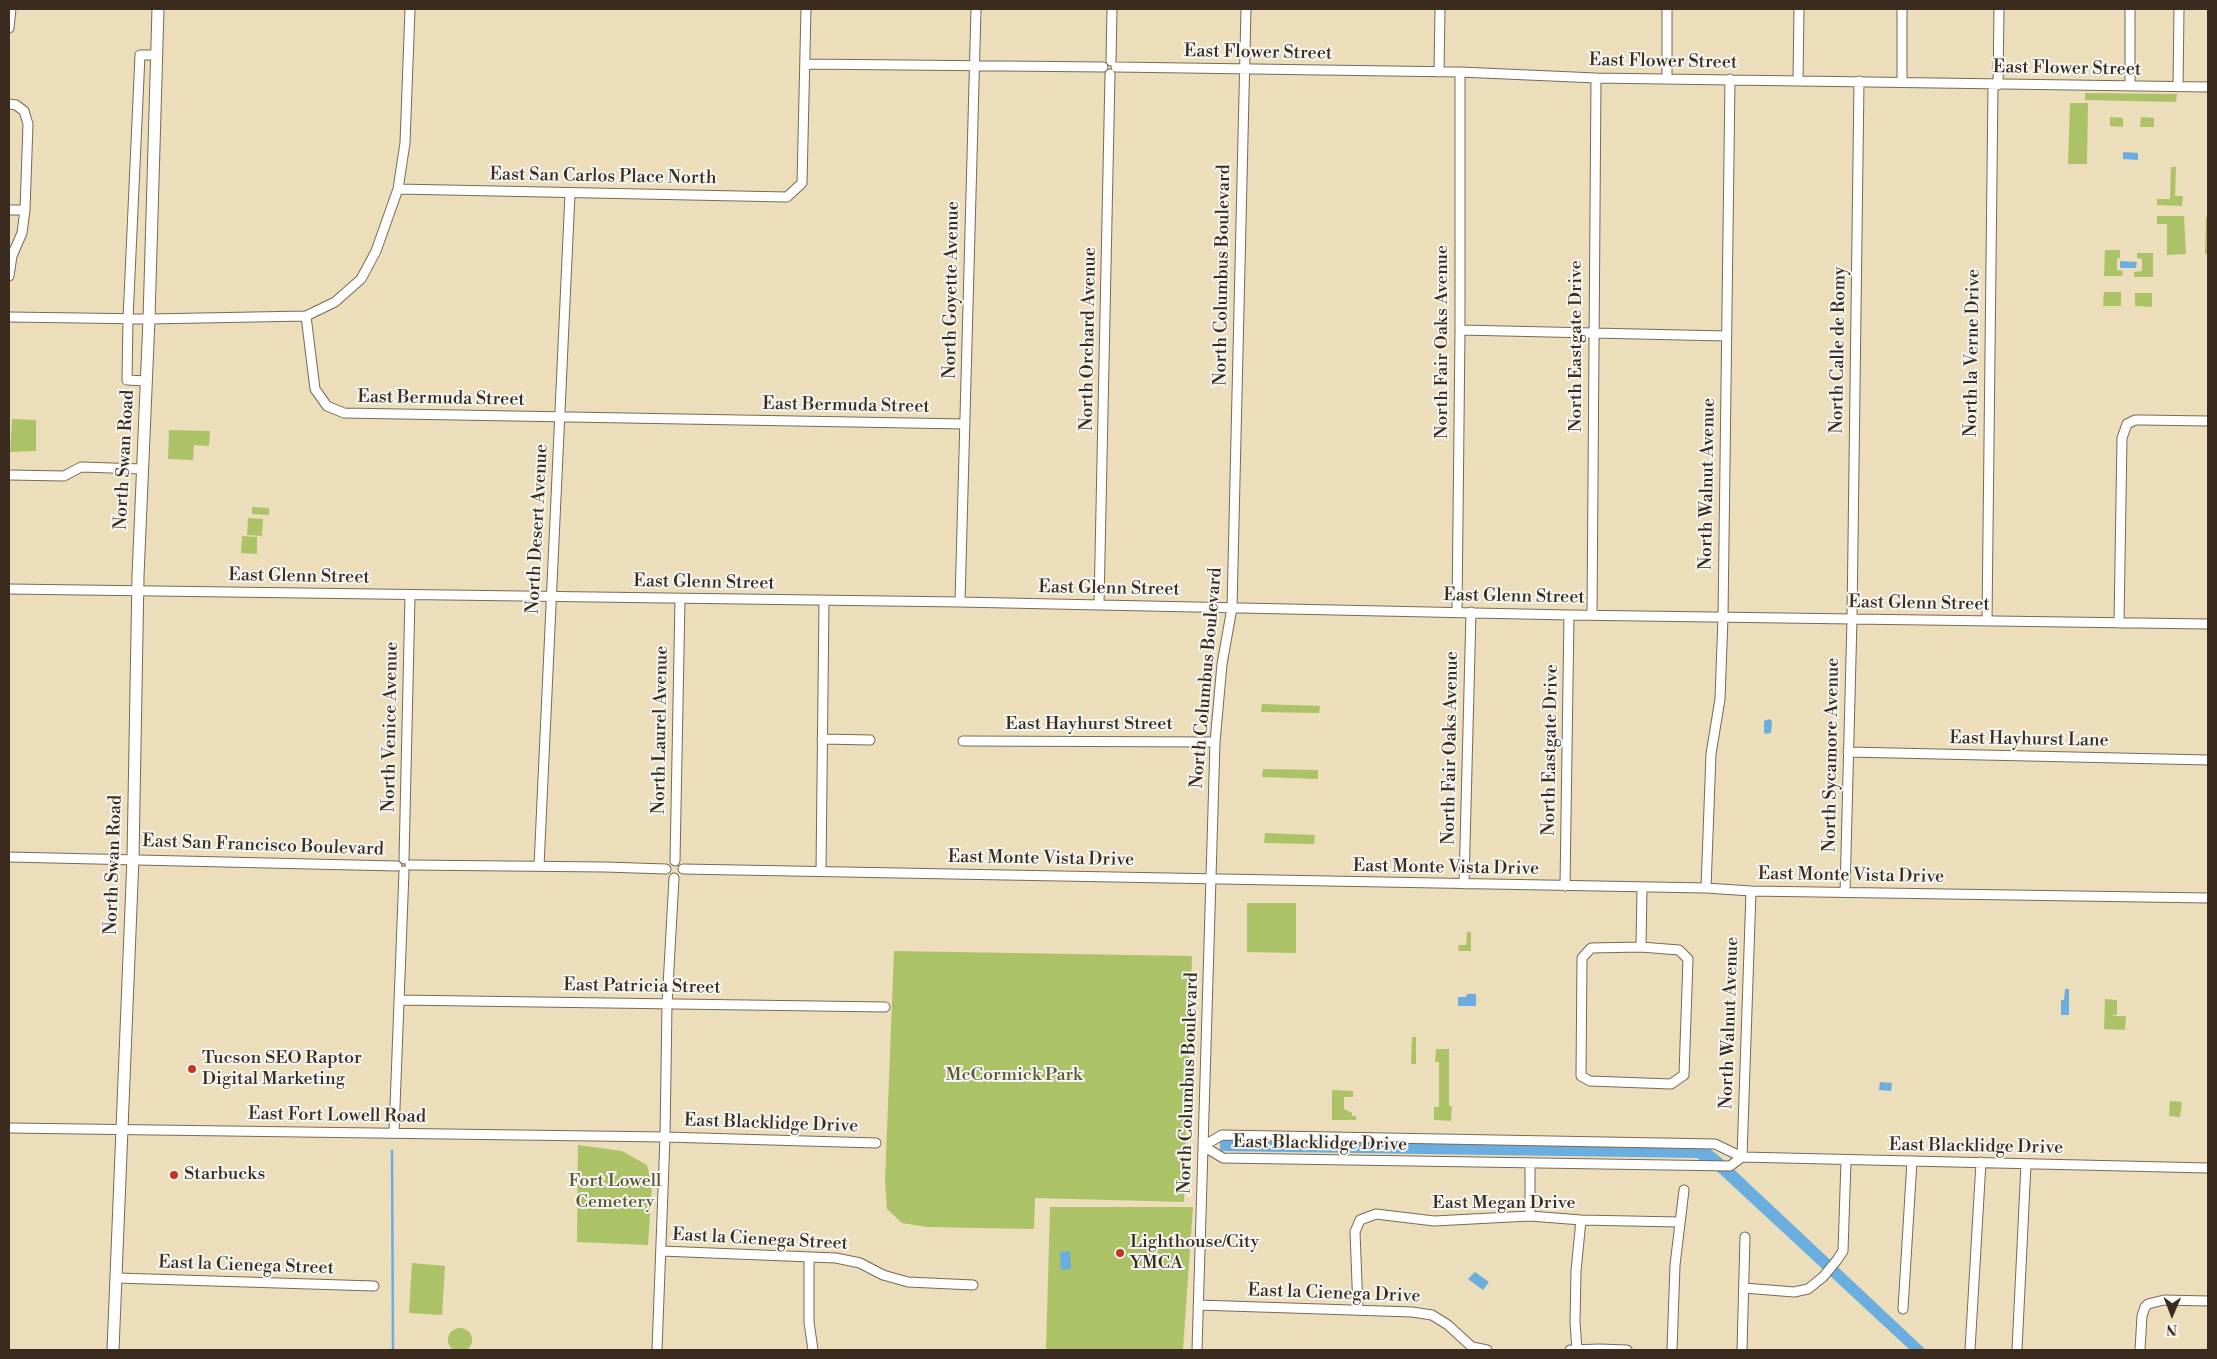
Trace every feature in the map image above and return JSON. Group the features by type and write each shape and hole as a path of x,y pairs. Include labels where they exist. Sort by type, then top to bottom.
{"main road":[{"name":"North Swan Road","path":"113,1350 133,858 137,591 149,319 158,9"}],"street":[{"path":"9,28 11,9"},
{"path":"9,317 149,319 306,316 335,302 360,279 376,251 398,189 405,142 410,9"},
{"path":"805,64 806,9"},
{"name":"North Goyette Avenue","path":"960,602 976,9"},
{"name":"North Orchard Avenue","path":"1100,605 1112,9"},
{"name":"North Columbus Boulevard","path":"1197,1350 1215,742 1222,664 1232,608 1246,9"},
{"path":"1439,72 1440,9"},
{"path":"1667,9 1667,78"},
{"path":"1798,80 1799,9"},
{"path":"1902,9 1902,82"},
{"name":"North la Verne Drive","path":"1987,621 1995,85 1999,9"},
{"path":"2130,9 2130,86"},
{"path":"2178,87 2179,9"},
{"name":"North Swan Road","path":"146,381 127,380 128,319 140,55 157,55"},
{"name":"East San Carlos Place North","path":"398,189 787,197 802,183 805,64"},
{"name":"East Flower Street","path":"805,64 1460,72 1596,78 2208,88"},
{"name":"North Fair Oaks Avenue","path":"1457,612 1460,72"},
{"name":"North Eastgate Drive","path":"1592,615 1596,78"},
{"name":"North Walnut Avenue","path":"1706,888 1711,754 1720,699 1723,617 1730,79"},
{"name":"North Calle de Romy","path":"1852,619 1859,81"},
{"path":"9,104 28,108 25,210 22,233 12,256 9,276"},
{"name":"North Desert Avenue","path":"540,866 570,194"},
{"path":"9,210 25,210"},
{"name":"East Bermuda Street","path":"306,316 315,389 327,406 344,414 965,424"},
{"path":"1460,330 1726,336"},
{"path":"2119,623 2122,438 2124,421 2208,421"},
{"path":"9,475 64,476 81,467 142,469"},
{"name":"East Glenn Street","path":"9,589 410,596 551,596 960,602 1570,615 2208,624"},
{"name":"North Venice Avenue","path":"394,1133 404,865 410,596"},
{"name":"North Laurel Avenue","path":"675,861 680,599"},
{"path":"821,871 824,601"},
{"name":"North Fair Oaks Avenue","path":"1464,884 1471,612"},
{"name":"North Eastgate Drive","path":"1565,886 1570,615"},
{"name":"North Sycamore Avenue","path":"1845,892 1852,619"},
{"path":"822,739 870,740"},
{"name":"East Hayhurst Street","path":"963,740 1215,742"},
{"name":"East Hayhurst Lane","path":"1848,752 2208,760"},
{"name":"East San Francisco Boulevard","path":"9,857 540,866 666,870"},
{"path":"675,861 680,864 682,869 679,876 674,878 669,876 666,870 668,864 675,861"},
{"name":"East Monte Vista Drive","path":"682,869 1706,888 1751,891 2208,898"},
{"path":"657,1350 665,1137 667,1004 674,878"},
{"path":"1641,947 1642,888"},
{"name":"North Walnut Avenue","path":"1742,1157 1751,891"},
{"path":"1641,947 1679,950 1688,959 1684,1075 1671,1084 1590,1081 1581,1076 1582,958 1591,948 1641,947"},
{"name":"East Patricia Street","path":"399,1000 885,1007"},
{"name":"East Fort Lowell Road","path":"9,1128 665,1137"},
{"name":"East Blacklidge Drive","path":"1742,1157 1730,1166 1223,1158 1204,1146 1222,1135 1715,1144 1742,1157 2208,1168"},
{"name":"East Blacklidge Drive","path":"665,1137 876,1143"},
{"path":"1744,1288 1794,1292 1808,1288 1838,1260 1843,1251 1846,1160"},
{"path":"1903,1309 1912,1161"},
{"path":"1970,1350 1981,1162"},
{"path":"1530,1164 1530,1216"},
{"path":"2017,1350 2026,1164"},
{"path":"1672,1350 1675,1265 1684,1190"},
{"name":"East Megan Drive","path":"1358,1309 1355,1232 1360,1220 1376,1214 1434,1221 1530,1216 1582,1220 1680,1222"},
{"path":"1577,1350 1575,1322 1576,1271 1582,1220"},
{"path":"1742,1350 1745,1237"},
{"name":"East la Cienega Street","path":"661,1251 848,1259 883,1275 908,1282 973,1285"},
{"path":"809,1257 809,1322 813,1350"},
{"name":"East la Cienega Street","path":"117,1278 374,1286"},
{"path":"2140,1350 2143,1312 2145,1307 2152,1301 2208,1301"},
{"name":"East la Cienega Drive","path":"1198,1305 1396,1310 1432,1315 1448,1325 1472,1347 1487,1350"},
{"path":"1570,1350 1627,1350"}],"green space":[{"path":"2085,93 2177,94 2176,102 2085,100"},
{"path":"2070,103 2088,103 2087,164 2068,164"},
{"path":"2110,117 2123,118 2123,127 2110,126"},
{"path":"2141,117 2154,118 2154,127 2140,127"},
{"path":"2171,167 2176,167 2175,196 2183,196 2182,206 2157,205 2157,199 2170,199"},
{"path":"2157,216 2184,216 2186,254 2167,255 2167,224 2157,224"},
{"path":"2206,217 2208,217 2208,254 2205,254"},
{"path":"2105,250 2120,250 2120,258 2117,258 2117,270 2123,271 2122,276 2104,276"},
{"path":"2137,253 2153,253 2153,277 2134,277 2134,272 2142,271 2142,259 2137,258"},
{"path":"2104,292 2121,292 2121,306 2103,306"},
{"path":"2135,293 2152,293 2152,307 2135,306"},
{"path":"12,419 36,420 36,451 10,452"},
{"path":"169,430 210,431 209,446 194,445 193,460 168,459"},
{"path":"252,507 269,508 269,515 252,514"},
{"path":"248,518 263,519 262,536 247,535"},
{"path":"242,536 257,537 257,554 241,553"},
{"path":"1262,704 1320,706 1319,713 1261,712"},
{"path":"1263,769 1318,770 1318,779 1262,777"},
{"path":"1265,833 1315,835 1314,844 1264,843"},
{"path":"1247,903 1296,903 1296,953 1247,952"},
{"path":"1467,932 1471,932 1471,951 1459,951 1458,945 1466,945"},
{"name":"McCormick Park","path":"894,951 1192,956 1184,1202 1035,1198 1034,1229 927,1227 902,1223 887,1209 885,1181"},
{"path":"2105,999 2117,1000 2117,1015 2110,1016 2126,1016 2125,1030 2104,1029"},
{"path":"1412,1037 1416,1037 1416,1064 1411,1064"},
{"path":"1436,1049 1449,1049 1449,1106 1452,1106 1451,1121 1434,1120 1434,1107 1439,1107 1439,1062 1435,1062"},
{"path":"1332,1090 1353,1091 1353,1097 1344,1097 1344,1109 1352,1113 1352,1116 1356,1116 1356,1120 1332,1120"},
{"path":"2170,1101 2182,1102 2180,1117 2169,1116"},
{"name":"Fort Lowell Cemetery","path":"578,1145 622,1151 647,1165 652,1184 648,1245 577,1242"},
{"name":"Lighthouse/City YMCA","path":"1050,1207 1193,1207 1183,1350 1046,1350"},
{"path":"412,1263 445,1266 442,1315 409,1313"},
{"path":"460,1328 469,1331 472,1340 469,1349 460,1352 451,1349 448,1340 451,1331"}],"water":[{"path":"2123,152 2138,153 2138,160 2123,159"},
{"path":"2120,261 2137,262 2136,268 2120,268"},
{"path":"1769,719 1772,721 1771,733 1767,734 1764,733 1764,721"},
{"path":"2065,989 2069,989 2069,1015 2061,1015 2061,1000 2064,1000"},
{"path":"1467,994 1476,994 1476,1006 1458,1006 1458,997 1466,997"},
{"path":"1880,1082 1892,1083 1891,1091 1879,1090"},
{"path":"1220,1139 1710,1149 1926,1350 1910,1350 1720,1174 1697,1158 1220,1151"},
{"path":"1070,1251 1071,1269 1061,1270 1060,1252"},
{"path":"1475,1272 1489,1282 1483,1290 1468,1279"}],"waterway":[{"path":"392,1151 393,1350"}],"place":[{"name":"Tucson SEO Raptor Digital Marketing","path":"192,1069"},
{"name":"Starbucks","path":"174,1175"},
{"name":"Lighthouse/City YMCA","path":"1120,1253"}]}
